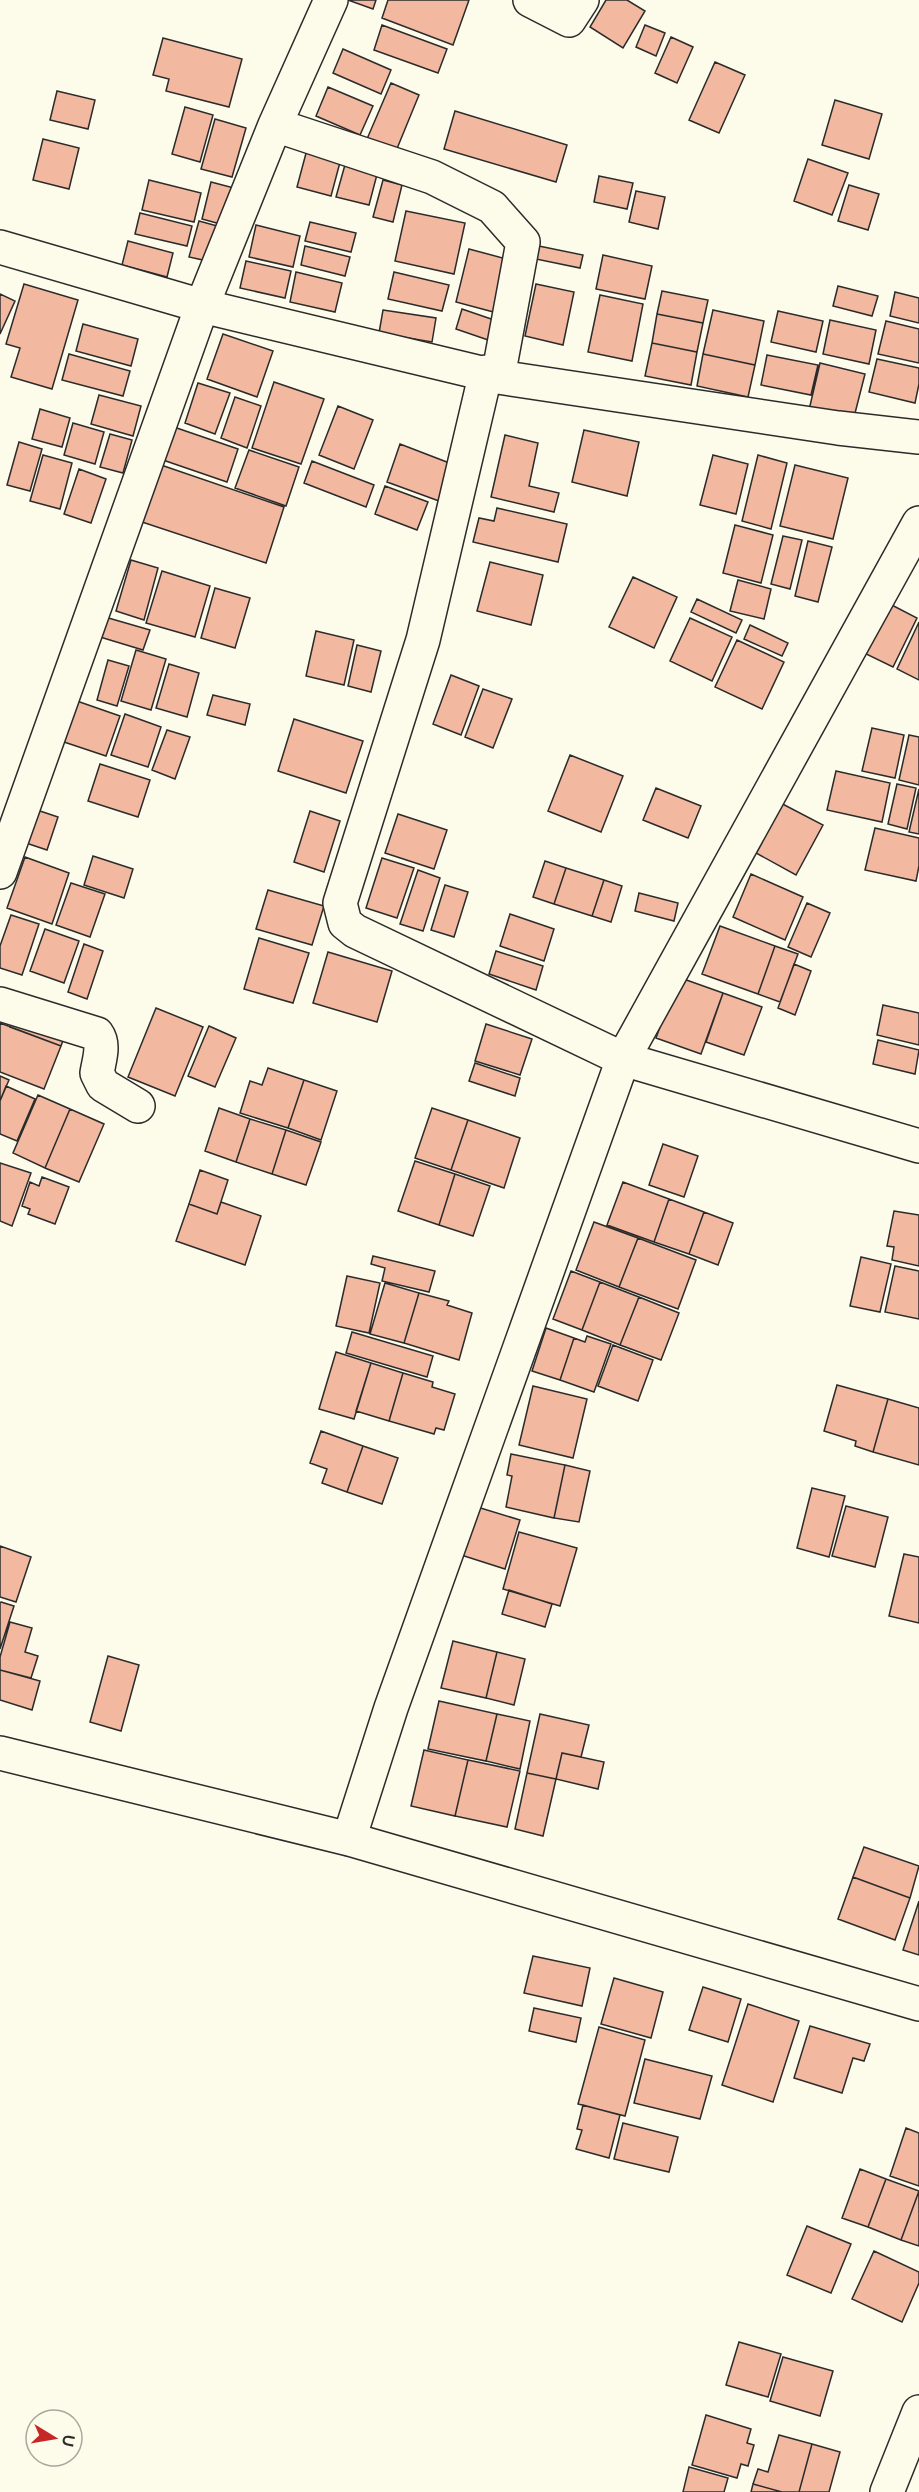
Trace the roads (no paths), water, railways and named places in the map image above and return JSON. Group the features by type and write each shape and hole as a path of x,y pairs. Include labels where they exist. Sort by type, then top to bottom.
{"street":[{"path":"0,872 202,306 275,125 331,0"},
{"path":"530,0 569,20 582,0"},
{"path":"275,125 432,177 492,207 523,242 492,375 423,640 340,903 345,923 355,931 623,1059 919,1146"},
{"path":"0,247 202,306 492,375 838,428 919,437"},
{"path":"349,1839 391,1708 623,1059 919,523"},
{"path":"0,1004 96,1034 101,1040 97,1073 100,1079 103,1084 138,1106"},
{"path":"0,1753 349,1839 919,2004"},
{"path":"887,2492 919,2412"}]}
